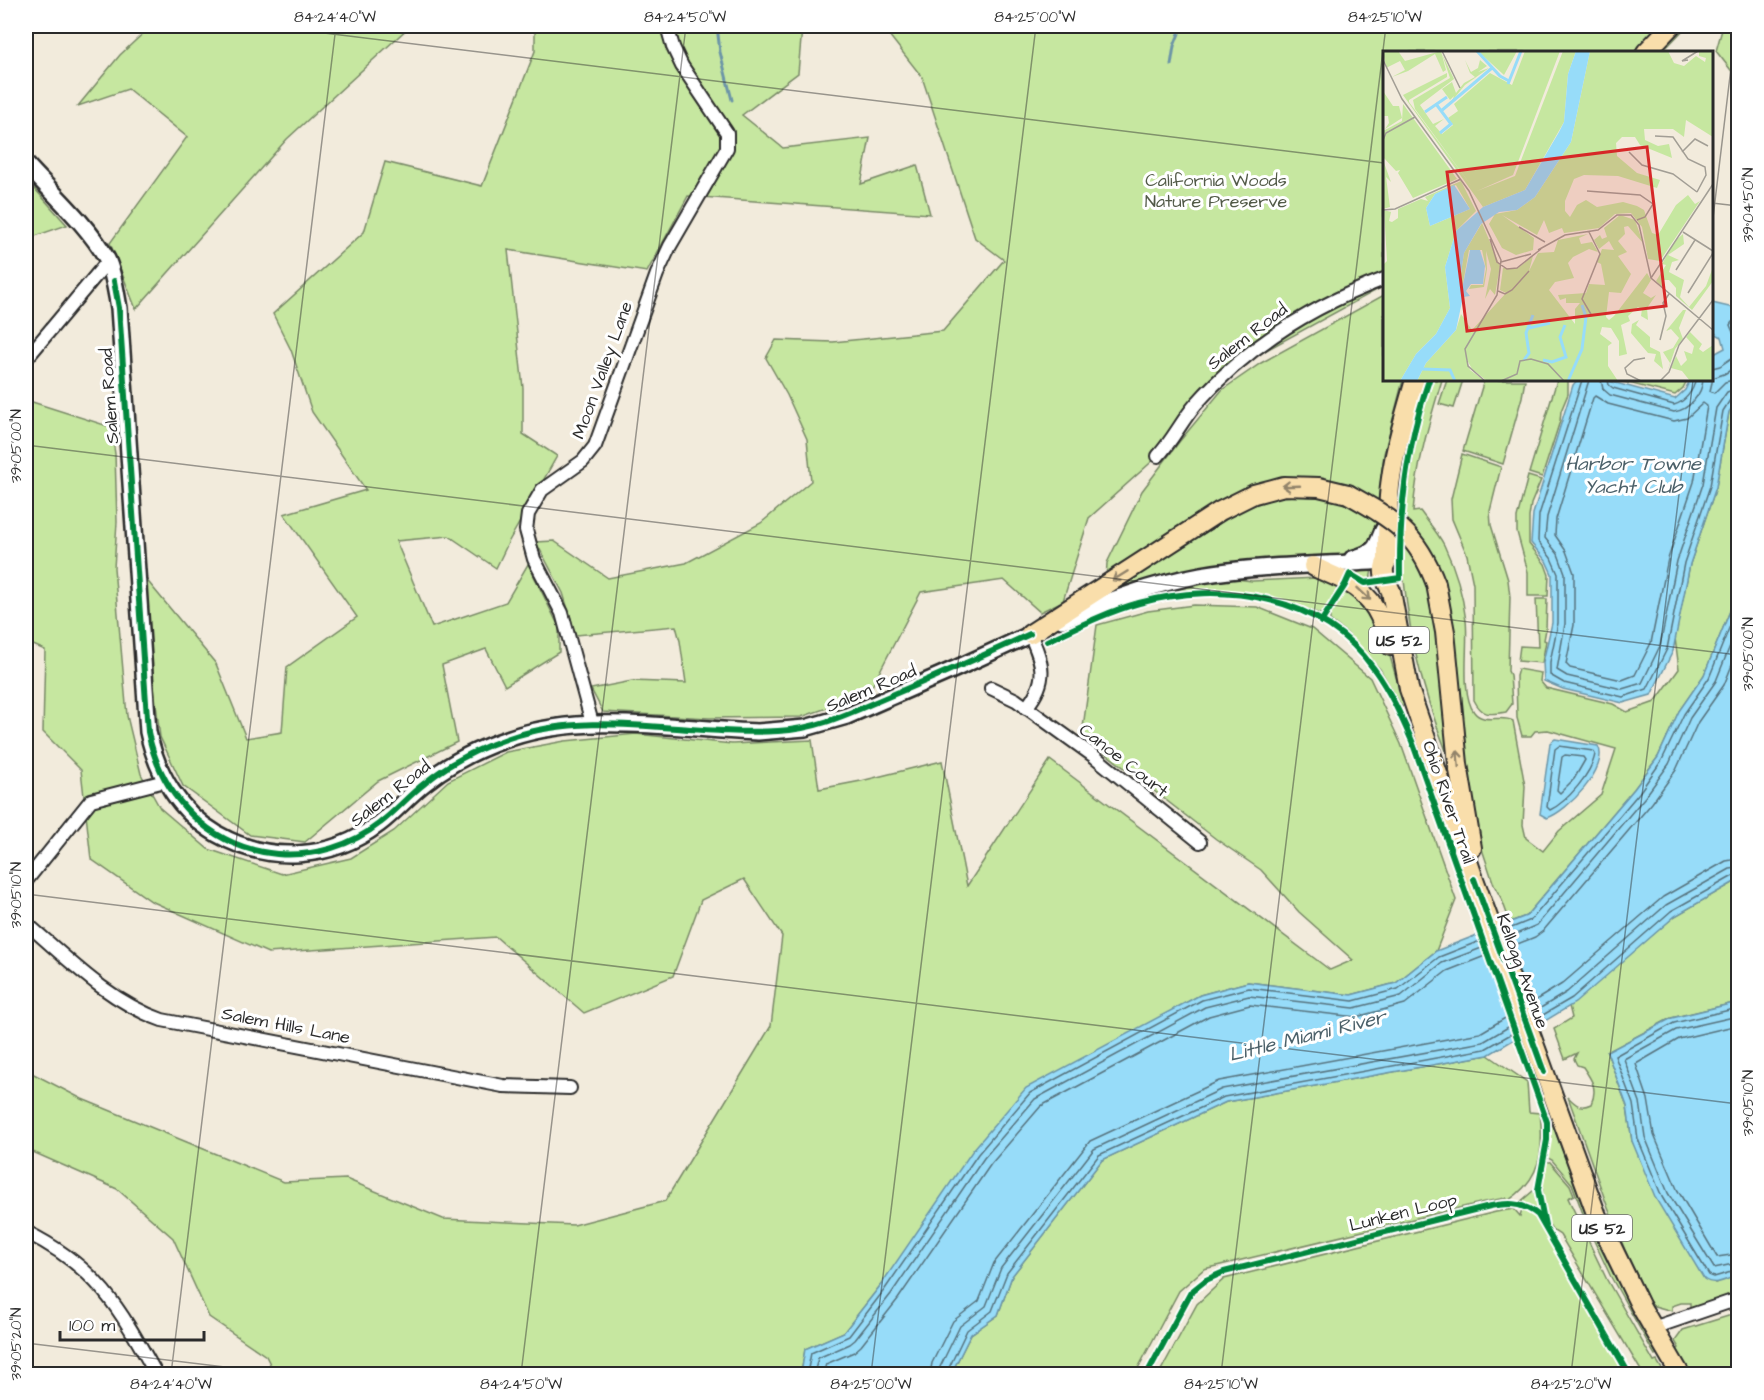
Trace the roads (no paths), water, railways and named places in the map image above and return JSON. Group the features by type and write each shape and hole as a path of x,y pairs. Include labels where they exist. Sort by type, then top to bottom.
{"main road":[{"path":"1647,51 1671,26"},
{"name":"Kellogg Avenue","path":"1415,381 1403,420 1392,472 1387,561 1384,566 1384,579 1390,591 1409,689 1474,879 1597,1216 1653,1328 1680,1374"},
{"path":"1030,634 1220,511 1254,494 1284,486 1319,487 1348,494 1395,522 1410,537 1428,565 1436,584 1445,632 1458,764 1472,839 1474,879"},
{"path":"1313,566 1358,588 1373,603 1380,614 1395,659 1409,689"}],"street":[{"name":"Moon Valley Lane","path":"592,723 565,623 534,559 526,530 526,521 533,502 542,490 583,461 595,446 657,274 670,246 727,148 727,133 682,66 667,26"},
{"name":"Salem Road","path":"26,164 96,241 108,261 114,281 119,308 148,732 151,746 165,782 186,809 200,822 227,840 259,851 277,854 311,853 350,842 381,823 426,782 481,749 531,732 592,723 758,732 805,728 847,716 1115,598 1172,581 1229,571 1387,561"},
{"path":"26,359 108,261"},
{"name":"Salem Road","path":"1158,456 1195,405 1259,346 1329,303 1383,279"},
{"name":"Salem Road","path":"1338,564 1371,552 1377,546 1383,529 1388,525"},
{"path":"1026,708 1039,689 1042,669 1041,658 1030,634"},
{"name":"Canoe Court","path":"991,688 1002,692 1095,757 1200,842"},
{"path":"26,881 91,801 165,782"},
{"name":"Salem Hills Lane","path":"26,923 109,994 129,1006 162,1020 503,1086 570,1088"},
{"path":"26,1232 64,1254 100,1286 128,1324 156,1374"},
{"path":"1653,1328 1738,1299"}],"water":[{"name":"Harbor Towne Yacht Club","path":"1713,303 1738,309 1738,398 1729,412 1716,487 1690,564 1673,651 1651,695 1623,703 1563,689 1544,681 1543,662 1552,623 1552,574 1546,561 1531,543 1533,514 1573,385 1576,381 1609,381 1675,399 1685,390 1690,381 1713,381 1713,354 1725,348 1722,337 1713,332"},
{"name":"Little Miami River","path":"1738,582 1738,880 1675,916 1575,1003 1488,1055 1226,1102 1102,1160 1012,1276 998,1315 971,1334 951,1374 801,1374 805,1349 844,1332 880,1286 973,1150 1026,1088 1200,995 1248,982 1351,995 1396,983 1436,951 1526,916 1634,789 1658,757 1679,711 1704,675 1732,606"},
{"path":"1555,739 1598,746 1600,755 1598,765 1584,788 1565,807 1547,818 1540,814 1550,743"},
{"path":"1738,1002 1738,1275 1721,1282 1712,1282 1704,1279 1656,1199 1632,1141 1627,1106 1607,1052 1672,1018"}],"waterway":[{"path":"717,26 720,52 732,100"},
{"path":"1171,65 1174,46 1182,26"}],"park label":[{"name":"California Woods Nature Preserve","path":"1216,190"}]}
